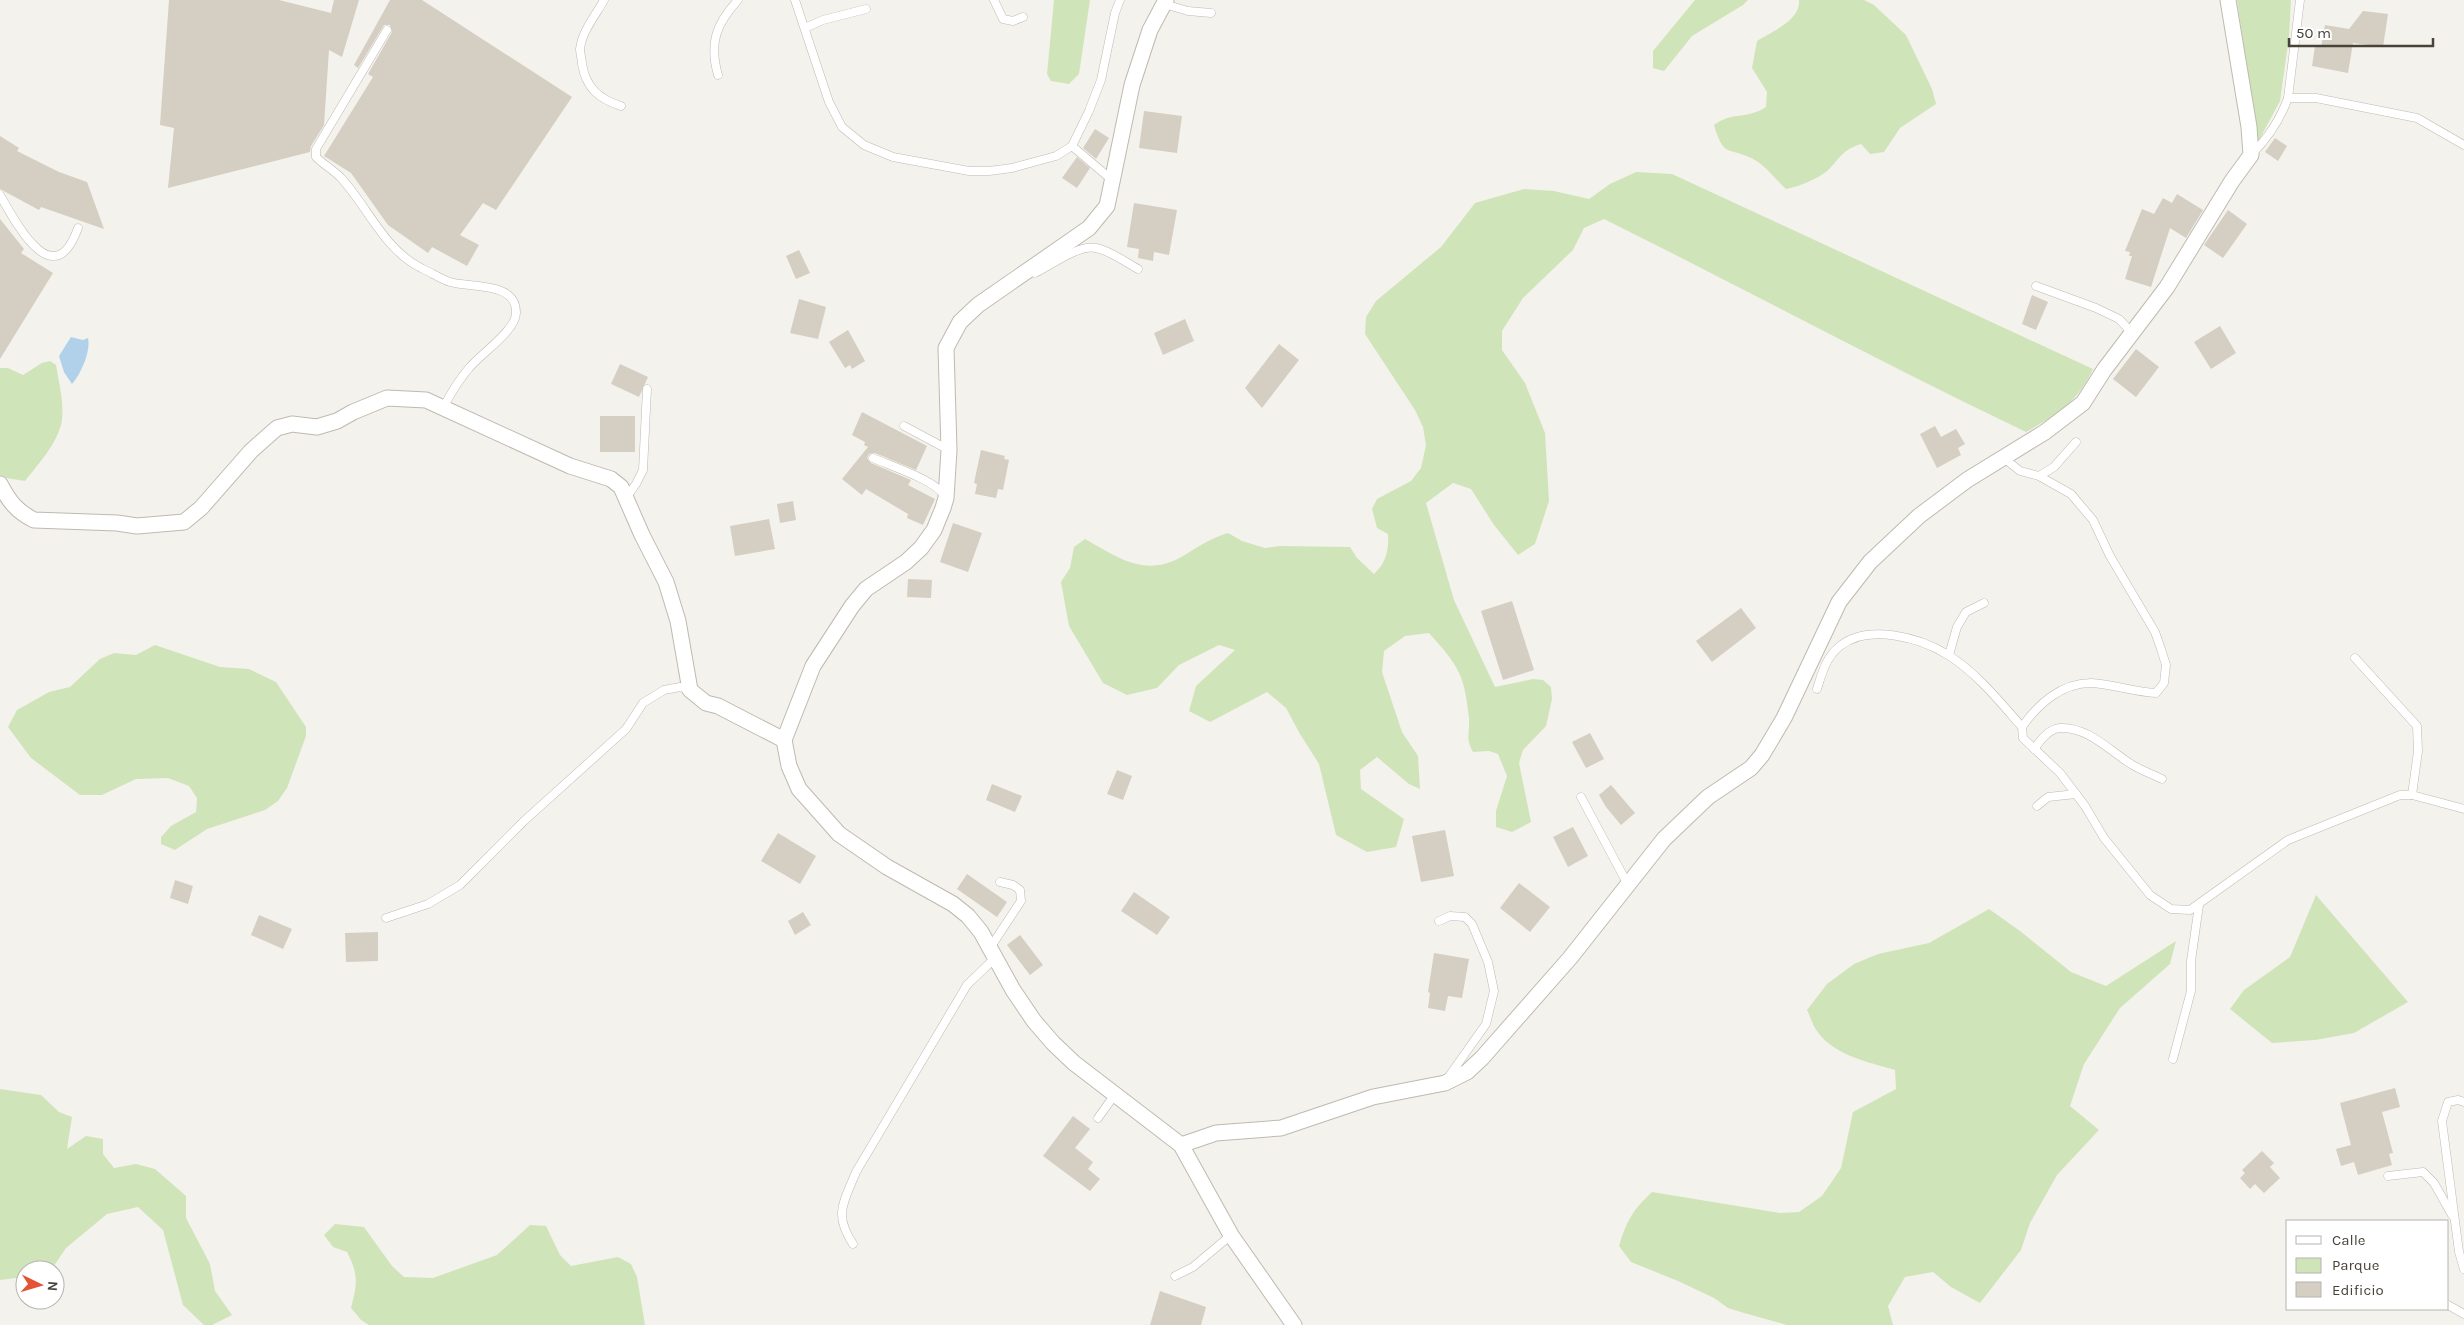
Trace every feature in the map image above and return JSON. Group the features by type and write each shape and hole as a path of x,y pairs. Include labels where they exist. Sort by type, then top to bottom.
{"street":[{"path":"1181,1145 1216,1133 1281,1128 1373,1097 1445,1083 1467,1072 1496,1045 1570,958 1627,883 1664,839 1708,797 1751,768 1762,756 1784,718 1839,602 1870,562 1919,516 1967,480 2045,432 2083,403 2104,370 2167,288 2232,181 2251,155 2249,127 2228,0"},
{"path":"1165,2 1144,48 1132,85 1114,181 1107,206 1089,228 1006,286 960,322 946,348 948,450 946,498 934,530 922,548 906,562 866,589 848,613 813,666 784,740 789,766 799,789 839,834 886,867 953,904 968,916 1034,1021 1053,1044 1181,1145 1231,1235 1294,1325"},
{"path":"0,484 10,503 23,515 34,520 117,523 137,526 184,522 201,508 251,451 277,428 292,424 317,427 387,398 426,400 570,466 611,479 621,487 666,582 678,621 690,690 706,703 718,706 784,740"}],"lane":[{"path":"604,0 589,25 580,49 584,74 592,91 610,103 621,106"},
{"path":"718,75 713,58 715,37 722,20 738,0"},
{"path":"795,0 829,102 842,127 864,145 908,160 969,171 1012,168 1056,156 1072,146 1101,80 1115,13 1120,0"},
{"path":"994,0 1003,19 1013,21 1023,17"},
{"path":"2251,155 2273,128 2288,98 2300,0"},
{"path":"1165,2 1188,11 1211,13"},
{"path":"805,28 824,20 866,9"},
{"path":"387,30 316,150 316,157 342,178 382,235 420,268 450,282 496,288 514,302 515,319 509,328 470,367 443,408"},
{"path":"2288,98 2326,100 2416,118 2464,145"},
{"path":"1072,146 1114,181"},
{"path":"0,195 31,244 52,258 62,254 73,241 78,228"},
{"path":"1006,286 1081,249 1094,247 1138,269"},
{"path":"2036,286 2096,308 2119,319 2133,334"},
{"path":"626,498 643,470 647,389"},
{"path":"904,426 948,450"},
{"path":"2039,476 2054,467 2076,442"},
{"path":"873,458 942,491 946,498"},
{"path":"2004,458 2020,470 2039,476 2071,494 2093,520 2110,556 2155,632 2166,665 2164,683 2156,693 2138,692 2090,683 2068,688 2045,700 2022,727"},
{"path":"1949,656 1956,628 1966,612 1984,603"},
{"path":"1817,689 1826,662 1840,645 1859,637 1888,634 1922,642 1949,656 1972,673 2022,727 2023,738 2060,773 2104,838 2150,895 2171,909 2190,910 2199,905 2288,840 2400,795 2412,795 2464,809"},
{"path":"2355,658 2417,726 2418,751 2412,795"},
{"path":"386,918 428,904 460,884 524,821 626,729 643,703 664,690 680,687 690,690"},
{"path":"2034,749 2044,735 2059,728 2079,731 2108,746 2131,764 2162,779"},
{"path":"2037,806 2048,797 2076,794"},
{"path":"1581,797 1627,883"},
{"path":"853,1244 843,1229 841,1220 844,1202 856,1172 967,985 993,953 1022,900 1020,890 1013,885 1000,882"},
{"path":"2173,1059 2192,991 2190,961 2199,905"},
{"path":"1439,920 1450,916 1465,917 1472,924 1488,962 1494,991 1486,1024 1445,1083"},
{"path":"1098,1118 1116,1093"},
{"path":"2464,1102 2458,1100 2448,1102 2442,1121 2454,1220 2464,1269"},
{"path":"2388,1176 2423,1172 2434,1183 2454,1220"},
{"path":"1175,1276 1193,1267 1231,1235"},
{"path":"2449,1306 2464,1314"}],"green space":[{"path":"1054,0 1090,0 1079,74 1069,84 1051,81 1047,74"},
{"path":"1695,0 1748,0 1743,5 1692,36 1664,71 1653,68 1653,51"},
{"path":"1799,0 1864,0 1874,5 1906,35 1932,89 1936,104 1900,128 1884,152 1870,154 1861,144 1845,152 1827,171 1818,177 1786,189 1757,162 1724,147 1714,125 1727,118 1752,113 1766,107 1767,92 1752,68 1757,41 1784,25 1795,14"},
{"path":"2237,0 2291,0 2289,37 2280,101 2258,142"},
{"path":"1636,172 1672,174 2093,369 2080,391 2066,406 2026,432 1604,219 1584,228 1573,250 1523,298 1502,331 1502,350 1525,383 1545,433 1549,501 1535,544 1518,555 1494,525 1471,489 1453,483 1426,503 1454,600 1495,687 1533,679 1543,680 1551,687 1552,699 1546,726 1523,750 1519,763 1531,822 1512,832 1496,827 1496,811 1507,776 1498,754 1489,751 1473,752 1468,739 1469,718 1462,680 1454,663 1429,633 1405,636 1384,651 1382,672 1402,732 1418,756 1420,789 1409,784 1377,757 1360,770 1361,789 1404,819 1396,847 1367,852 1336,835 1319,764 1286,708 1267,692 1210,722 1189,711 1196,686 1235,650 1219,645 1179,665 1157,688 1127,695 1103,683 1069,626 1061,582 1070,568 1074,547 1085,539 1121,559 1132,563 1156,565 1183,556 1210,540 1228,533 1242,541 1265,548 1280,546 1350,547 1357,558 1374,574 1386,556 1388,534 1377,528 1372,509 1377,499 1411,481 1421,468 1426,445 1423,427 1415,410 1365,334 1366,317 1376,301 1441,247 1475,203 1524,189 1554,191 1589,199 1610,184"},
{"path":"50,361 56,365 62,400 60,428 47,452 25,481 0,477 0,368 8,368 23,375 42,363"},
{"path":"155,645 220,667 249,669 276,682 306,727 306,736 287,788 278,801 265,810 207,829 175,850 161,844 161,837 171,826 196,812 197,798 189,786 168,778 136,779 102,795 80,795 31,758 8,727 17,710 49,692 70,687 100,659 114,653 136,655"},
{"path":"2316,895 2408,1002 2354,1033 2315,1040 2272,1043 2230,1009 2244,990 2290,957"},
{"path":"1989,909 2071,972 2106,986 2176,941 2170,964 2120,1008 2084,1064 2070,1106 2099,1130 2057,1175 2030,1223 2021,1250 1980,1303 1951,1287 1933,1272 1905,1277 1888,1306 1893,1325 1787,1325 1728,1308 1714,1298 1631,1262 1619,1246 1631,1216 1652,1192 1780,1213 1799,1212 1822,1196 1841,1168 1853,1112 1896,1089 1895,1070 1851,1056 1830,1045 1815,1028 1807,1010 1827,984 1854,964 1878,954 1929,943"},
{"path":"0,1089 41,1095 59,1112 72,1117 67,1149 86,1136 103,1139 103,1154 114,1168 136,1164 155,1169 186,1196 186,1218 210,1264 215,1291 232,1315 212,1325 204,1325 183,1305 163,1230 138,1207 107,1214 66,1248 58,1260 15,1260 15,1278 0,1280"},
{"path":"335,1224 364,1227 392,1266 404,1277 433,1278 497,1255 530,1225 546,1226 560,1255 571,1266 618,1257 631,1264 637,1277 645,1325 369,1325 361,1320 351,1308 356,1280 354,1267 347,1252 333,1247 324,1235"}],"water":[{"path":"71,337 83,340 88,338 89,343 84,362 72,384 64,372 59,356"}],"building":[{"path":"169,0 279,0 331,13 334,0 359,0 342,57 329,50 324,125 311,146 310,152 168,188 174,128 160,125"},
{"path":"390,0 422,0 572,97 496,210 483,203 460,235 479,245 467,266 432,247 428,253 388,225 351,173 324,156 373,77 368,74 392,32 390,25 384,25 358,68 354,65"},
{"path":"2363,11 2388,14 2383,47 2353,43 2348,73 2312,66 2315,46 2321,47 2325,25 2349,29"},
{"path":"1144,111 1182,116 1177,153 1139,148"},
{"path":"1095,129 1109,138 1096,159 1083,148"},
{"path":"0,136 19,148 17,151 59,172 87,182 104,229 41,207 39,210 0,189"},
{"path":"2275,138 2287,146 2278,161 2265,152"},
{"path":"1077,157 1090,168 1077,188 1062,178"},
{"path":"2177,194 2203,210 2186,238 2170,228 2151,287 2125,279 2132,256 2129,256 2130,252 2125,251 2142,209 2154,214 2163,198 2172,203"},
{"path":"1134,203 1177,210 1169,255 1154,252 1153,261 1138,258 1139,249 1127,247"},
{"path":"2228,210 2247,224 2223,258 2204,245"},
{"path":"0,219 24,249 21,253 53,273 0,359"},
{"path":"799,250 810,273 796,279 786,256"},
{"path":"2032,295 2048,302 2036,330 2022,324"},
{"path":"799,299 826,307 818,339 790,333"},
{"path":"1185,319 1194,341 1163,355 1154,333"},
{"path":"2220,326 2236,353 2211,369 2194,342"},
{"path":"848,330 865,361 852,369 850,365 845,368 829,342"},
{"path":"1279,344 1299,360 1262,408 1245,388"},
{"path":"2136,349 2159,367 2136,397 2113,379"},
{"path":"620,364 648,377 639,397 611,384"},
{"path":"862,412 927,446 916,470 875,453 869,454 867,458 871,463 911,480 908,485 935,499 923,525 907,518 908,514 866,489 862,495 842,479 868,447 864,445 865,442 852,435"},
{"path":"600,416 635,416 635,452 600,452"},
{"path":"1935,426 1941,437 1956,429 1965,444 1958,448 1961,455 1937,468 1920,434"},
{"path":"981,450 1005,456 1004,459 1009,460 1003,490 998,489 996,498 975,494 977,484 974,483"},
{"path":"793,501 796,520 780,523 777,504"},
{"path":"769,519 775,549 735,556 730,526"},
{"path":"953,523 982,533 968,572 940,562"},
{"path":"908,579 932,580 931,598 907,597"},
{"path":"1512,601 1534,670 1503,680 1481,611"},
{"path":"1741,608 1756,628 1712,662 1696,641"},
{"path":"1590,733 1604,759 1586,768 1572,742"},
{"path":"1117,770 1132,776 1123,800 1107,794"},
{"path":"992,784 1022,796 1015,812 986,800"},
{"path":"1611,785 1635,813 1621,825 1599,795"},
{"path":"1573,827 1588,856 1568,867 1553,837"},
{"path":"1445,830 1454,876 1421,882 1412,836"},
{"path":"778,833 816,856 800,884 761,861"},
{"path":"967,874 1007,902 997,917 957,889"},
{"path":"175,880 193,886 188,904 170,898"},
{"path":"1519,883 1550,907 1530,932 1500,908"},
{"path":"1134,892 1170,917 1157,935 1121,911"},
{"path":"803,912 811,925 795,935 788,921"},
{"path":"259,915 292,929 283,949 251,935"},
{"path":"378,932 378,961 346,962 345,933"},
{"path":"1020,935 1043,965 1030,975 1007,945"},
{"path":"1434,953 1469,959 1462,998 1448,996 1445,1011 1428,1008 1430,993 1428,992"},
{"path":"2395,1088 2400,1107 2382,1112 2393,1153 2389,1154 2392,1165 2358,1175 2354,1162 2341,1166 2336,1149 2351,1145 2340,1103"},
{"path":"1073,1116 1090,1129 1075,1148 1093,1162 1088,1169 1100,1179 1090,1191 1043,1156"},
{"path":"2262,1151 2274,1163 2270,1167 2280,1178 2264,1193 2255,1184 2250,1189 2240,1178 2245,1173 2242,1170"},
{"path":"1160,1291 1206,1307 1201,1325 1150,1325"}]}
